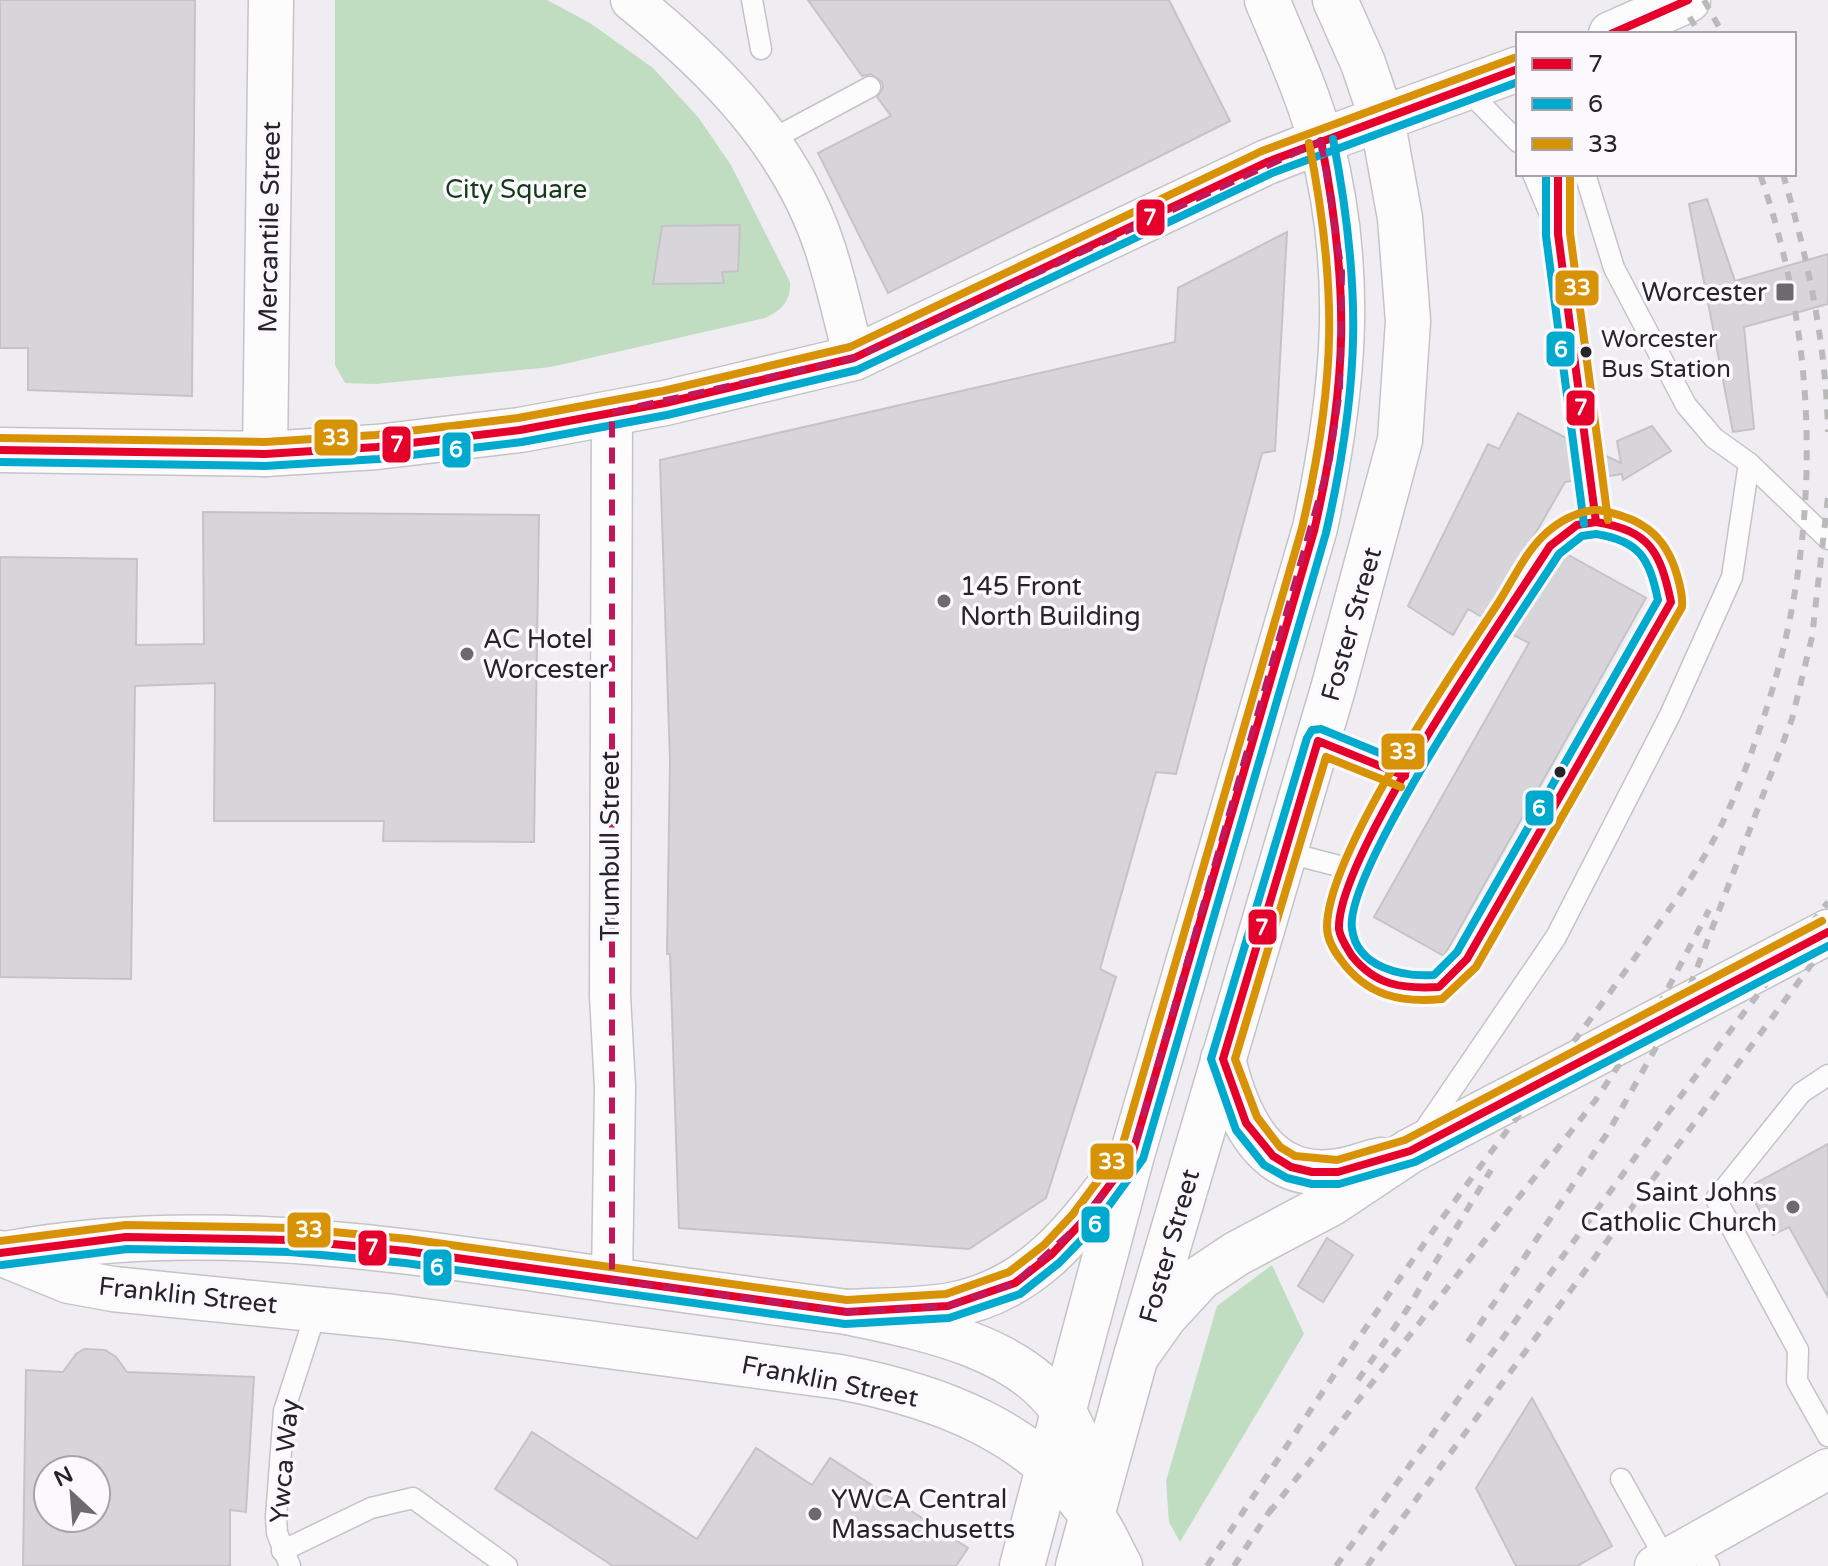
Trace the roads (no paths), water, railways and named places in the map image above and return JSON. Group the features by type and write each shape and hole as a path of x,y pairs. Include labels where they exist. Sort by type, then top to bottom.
{"main road":[{"name":"Mercantile Street","path":"265,454 271,0"},
{"path":"1022,1566 1132,1155 1315,528 1330,459 1340,390 1342,272 1334,206 1321,141 1267,0"},
{"name":"Foster Street","path":"1078,1566 1136,1356 1318,741 1400,440 1408,321 1404,250 1382,119 1363,63 1335,0"},
{"path":"1616,32 1688,0"},
{"path":"0,450 265,454 377,447 506,432 612,412 854,358 1267,162 1516,70"},
{"path":"1136,1356 1165,1316 1200,1278 1236,1254 1332,1203 1410,1151 1828,932"},
{"path":"1223,1059 1234,1104 1248,1132 1274,1155 1302,1170 1337,1172 1410,1151"},
{"path":"847,1312 948,1306 1015,1283 1052,1254 1082,1222 1132,1155"},
{"name":"Franklin Street","path":"1,1250 126,1237 260,1238 406,1251 847,1312 960,1339 1023,1373 1062,1409 1088,1474 1093,1517"},
{"name":"Franklin Street","path":"1,1250 69,1281 113,1289 317,1309 840,1377 901,1389 954,1408 1005,1433 1047,1464 1093,1517"},
{"path":"1093,1517 1120,1566"}],"street":[{"path":"631,0 694,53 743,104 794,177 826,249 854,358"},
{"name":"Trumbull Street","path":"612,412 610,996 615,1087 612,1280"},
{"path":"1681,1559 1828,1469"}],"lane":[{"path":"752,0 761,49"},
{"path":"769,141 870,87"},
{"path":"1466,89 1516,140"},
{"path":"1534,176 1558,234"},
{"path":"1558,176 1558,234 1586,446"},
{"path":"1586,176 1614,268 1686,405 1714,438 1749,463 1828,539"},
{"path":"1410,1151 1556,937 1670,715 1732,577 1749,463"},
{"path":"1591,479 1596,522"},
{"path":"1500,627 1405,776 1354,870 1338,927 1348,951 1384,983 1413,988 1439,987 1467,959 1671,602 1664,567 1650,542 1625,525 1596,522 1577,525 1550,546 1516,599"},
{"path":"1318,741 1405,776"},
{"path":"1285,852 1354,870"},
{"path":"1828,1075 1801,1093 1716,1199 1798,1350 1797,1381 1828,1436"},
{"name":"Ywca Way","path":"286,1558 276,1517 284,1411 317,1309"},
{"path":"1621,1479 1681,1559"},
{"path":"286,1558 371,1508 413,1498 507,1566"}],"railway":[{"path":"1679,0 1699,32"},
{"path":"1704,0 1722,32"},
{"path":"1207,1566 1415,1256 1678,898 1713,841 1738,787 1780,663 1795,593 1804,523 1807,453 1804,382 1795,312 1781,243 1761,176"},
{"path":"1784,176 1814,302 1824,366 1828,432"},
{"path":"1468,1342 1610,1129 1689,989 1792,719 1812,637 1828,497"},
{"path":"1336,1566 1664,1118 1828,902"},
{"path":"1269,1513 1595,1101 1663,998 1709,910"},
{"path":"1367,1566 1828,942"},
{"path":"1358,1380 1408,1308 1491,1170"},
{"path":"1234,1566 1273,1506"}],"place":[{"name":"Worcester","path":"1785,292"},
{"name":"Worcester Bus Station","path":"1586,352"},
{"name":"145 Front North Building","path":"944,601"},
{"name":"AC Hotel Worcester","path":"467,654"},
{"name":"Saint Johns Catholic Church","path":"1793,1207"},
{"name":"YWCA Central Massachusetts","path":"815,1514"}],"park label":[{"name":"City Square","path":"516,189"}]}
